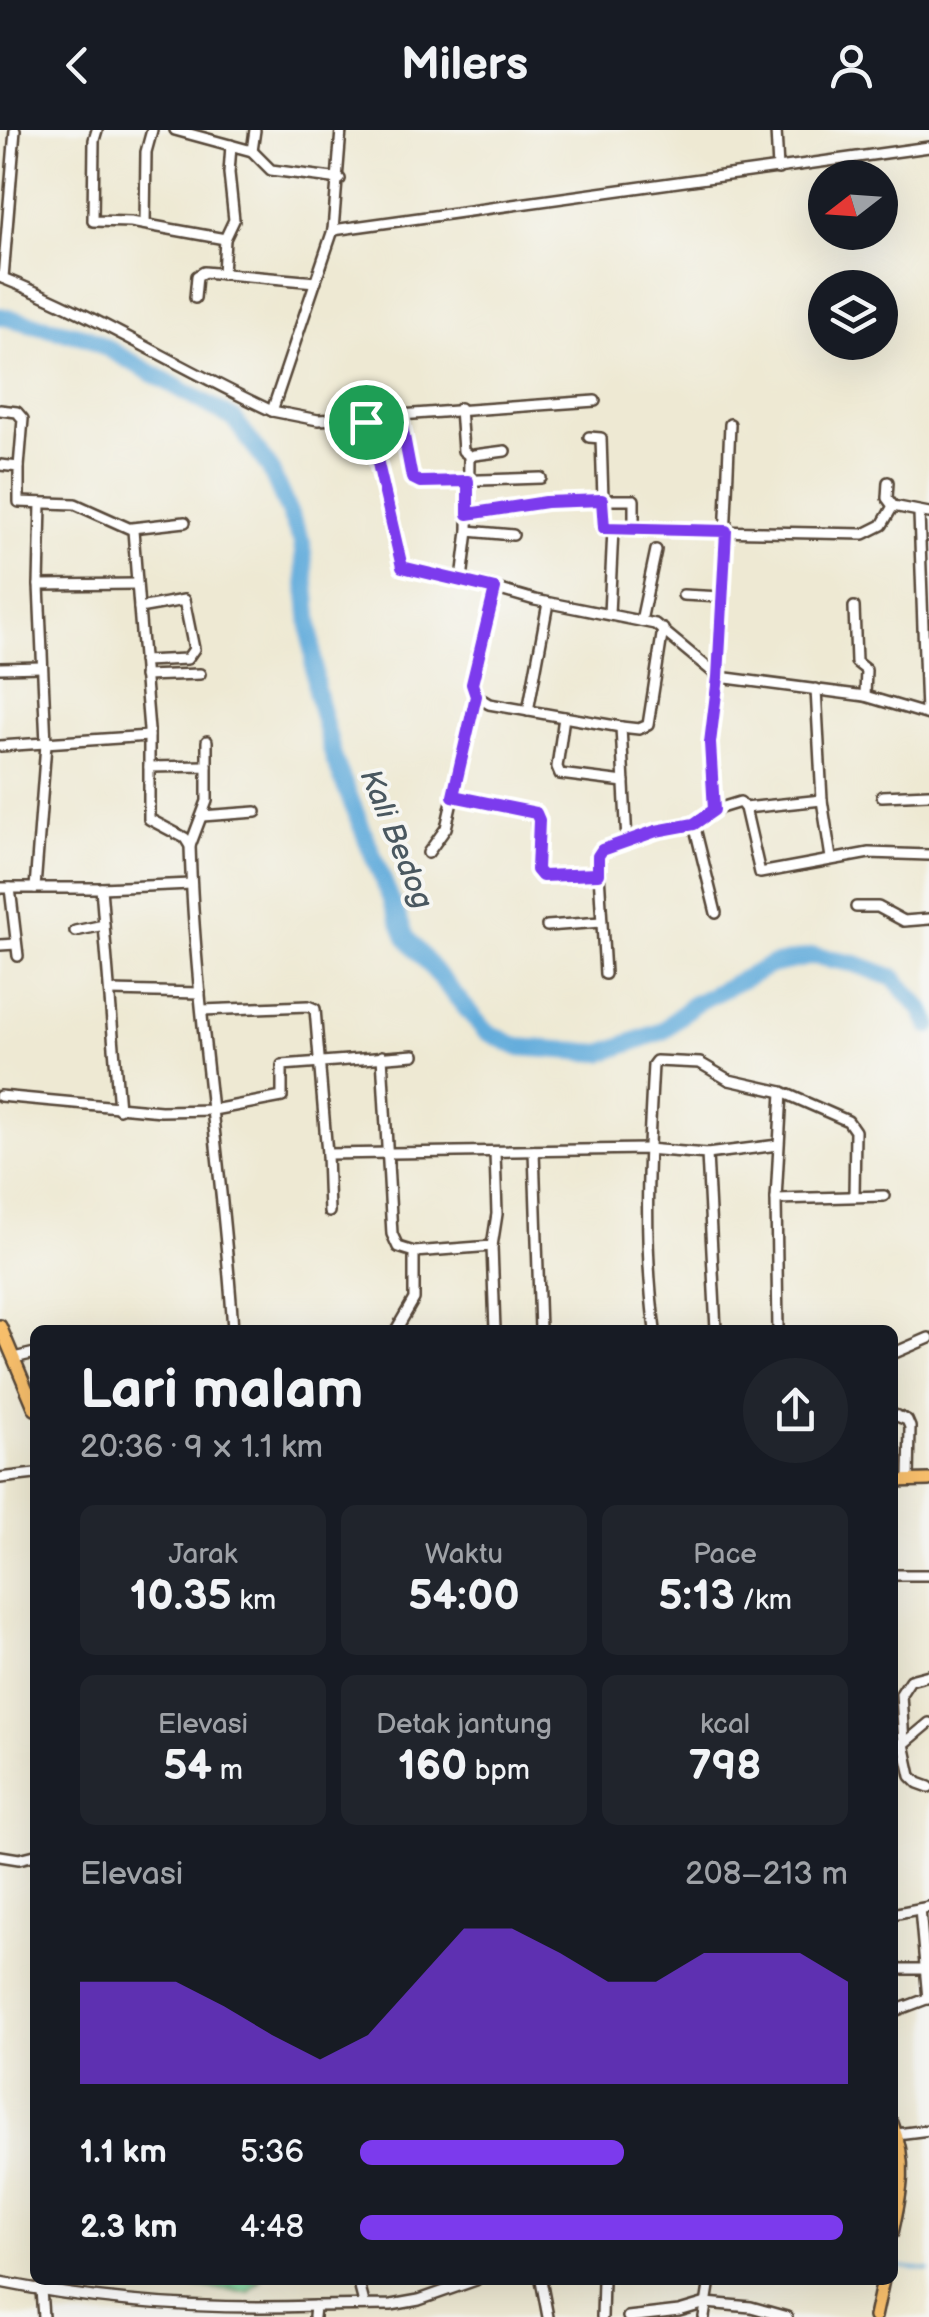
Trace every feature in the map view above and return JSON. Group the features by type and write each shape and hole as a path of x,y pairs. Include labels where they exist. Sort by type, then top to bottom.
{"main road":[{"path":"2,1333 30,1397"},
{"path":"898,1481 929,1480"},
{"path":"898,2146 904,2175 898,2204"},
{"path":"875,2317 882,2285"}],"street":[{"path":"15,130 6,193 1,278 50,297 200,378 272,411 318,420 358,418 368,425 402,567 641,621 663,629 718,677 865,696 928,714 924,513 893,506 886,498 888,482"},
{"path":"97,130 93,221 146,224 225,239"},
{"path":"146,224 146,152 152,130"},
{"path":"174,130 252,151 271,170 340,179"},
{"path":"252,151 255,130"},
{"path":"272,411 333,230 342,130"},
{"path":"776,130 778,169"},
{"path":"223,274 225,239 234,220 232,146"},
{"path":"333,230 929,147"},
{"path":"195,298 200,273 316,282"},
{"path":"368,425 400,415 460,408 595,401"},
{"path":"460,408 462,452 470,457 505,451"},
{"path":"0,410 17,412 23,419 19,502 75,504 132,528 184,522"},
{"path":"400,415 414,480 541,478"},
{"path":"714,810 710,743 718,677 730,424"},
{"path":"589,437 601,438 602,527 864,534 882,525 893,506"},
{"path":"462,580 470,457"},
{"path":"0,466 19,467"},
{"path":"468,514 546,502 634,498 634,529"},
{"path":"35,888 46,744 39,585 42,503"},
{"path":"132,528 149,736 150,822 184,838 190,846"},
{"path":"609,614 613,529"},
{"path":"468,531 512,535"},
{"path":"641,621 656,550"},
{"path":"39,585 137,584"},
{"path":"428,852 446,828 476,696 472,684 495,589"},
{"path":"683,594 722,597"},
{"path":"139,608 184,600 194,650 187,659 143,661"},
{"path":"528,711 548,603"},
{"path":"854,607 856,662 866,670 865,696"},
{"path":"476,696 489,704 639,729 648,725 663,629"},
{"path":"0,668 42,667"},
{"path":"144,676 200,674"},
{"path":"816,689 822,800 831,858"},
{"path":"564,717 557,767 560,774 624,782"},
{"path":"621,727 627,842"},
{"path":"0,746 149,736"},
{"path":"207,741 206,800 190,846 191,884 233,1325"},
{"path":"149,767 208,766"},
{"path":"882,796 929,794"},
{"path":"453,796 536,813 539,874 598,874"},
{"path":"745,808 822,800"},
{"path":"605,974 599,852 656,831 694,824 714,810 740,802 745,808 762,874 869,853 929,855"},
{"path":"202,816 256,812"},
{"path":"694,824 716,913"},
{"path":"18,956 5,888 191,884"},
{"path":"102,888 119,1109"},
{"path":"856,907 878,907 904,921 929,919"},
{"path":"547,926 600,922"},
{"path":"75,932 104,925"},
{"path":"0,944 16,944"},
{"path":"110,991 200,993"},
{"path":"202,1010 312,1008 317,1014 329,1212"},
{"path":"0,1096 119,1109 212,1110 282,1096 280,1066 414,1055"},
{"path":"382,1056 392,1234 403,1250 414,1252 492,1246"},
{"path":"654,1325 649,1276 647,1149 652,1067 656,1061 696,1062 728,1080 782,1092 830,1111 853,1126 854,1195"},
{"path":"778,1325 776,1200 782,1092"},
{"path":"327,1154 647,1149 707,1154 778,1145"},
{"path":"534,1151 540,1325"},
{"path":"495,1153 495,1325"},
{"path":"707,1154 716,1325"},
{"path":"776,1200 884,1196"},
{"path":"399,1325 414,1298 414,1252"},
{"path":"898,1351 929,1338"},
{"path":"14,1358 30,1353"},
{"path":"898,1416 907,1420 910,1427 909,1480"},
{"path":"0,1478 30,1475"},
{"path":"898,1576 929,1575"},
{"path":"929,1675 910,1680 901,1694 898,1744 914,1780 929,1787"},
{"path":"898,1744 929,1722"},
{"path":"0,1856 30,1856"},
{"path":"898,1913 925,1908 928,1999 898,2010"},
{"path":"898,1969 925,1969"},
{"path":"898,2127 929,2130"},
{"path":"0,2282 202,2312 314,2312 364,2303 391,2305 450,2285"},
{"path":"359,2285 364,2303"},
{"path":"542,2285 548,2317"},
{"path":"602,2317 603,2285"},
{"path":"704,2317 709,2285"},
{"path":"41,2290 43,2317"},
{"path":"628,2317 679,2311 706,2303 751,2307 788,2317"}],"green space":[{"path":"166,2285 257,2285 249,2292"}],"waterway":[{"name":"Kali Bedog","path":"0,316 87,337 234,419 269,467 302,542 316,690 334,759 406,937 485,1031 518,1047 602,1053 663,1031 692,1005 771,965 814,956 856,964 894,978 922,1010 929,1025"},
{"path":"898,2267 929,2270"}],"route":[{"path":"400,415 412,478 416,482 468,481 468,514 546,502 602,500 604,528 726,531 718,677 710,743 714,810 694,824 608,846 599,852 598,874 542,876 536,863 539,820 534,811 453,796 476,696 472,684 495,589 402,567 366,422 400,415"}]}
